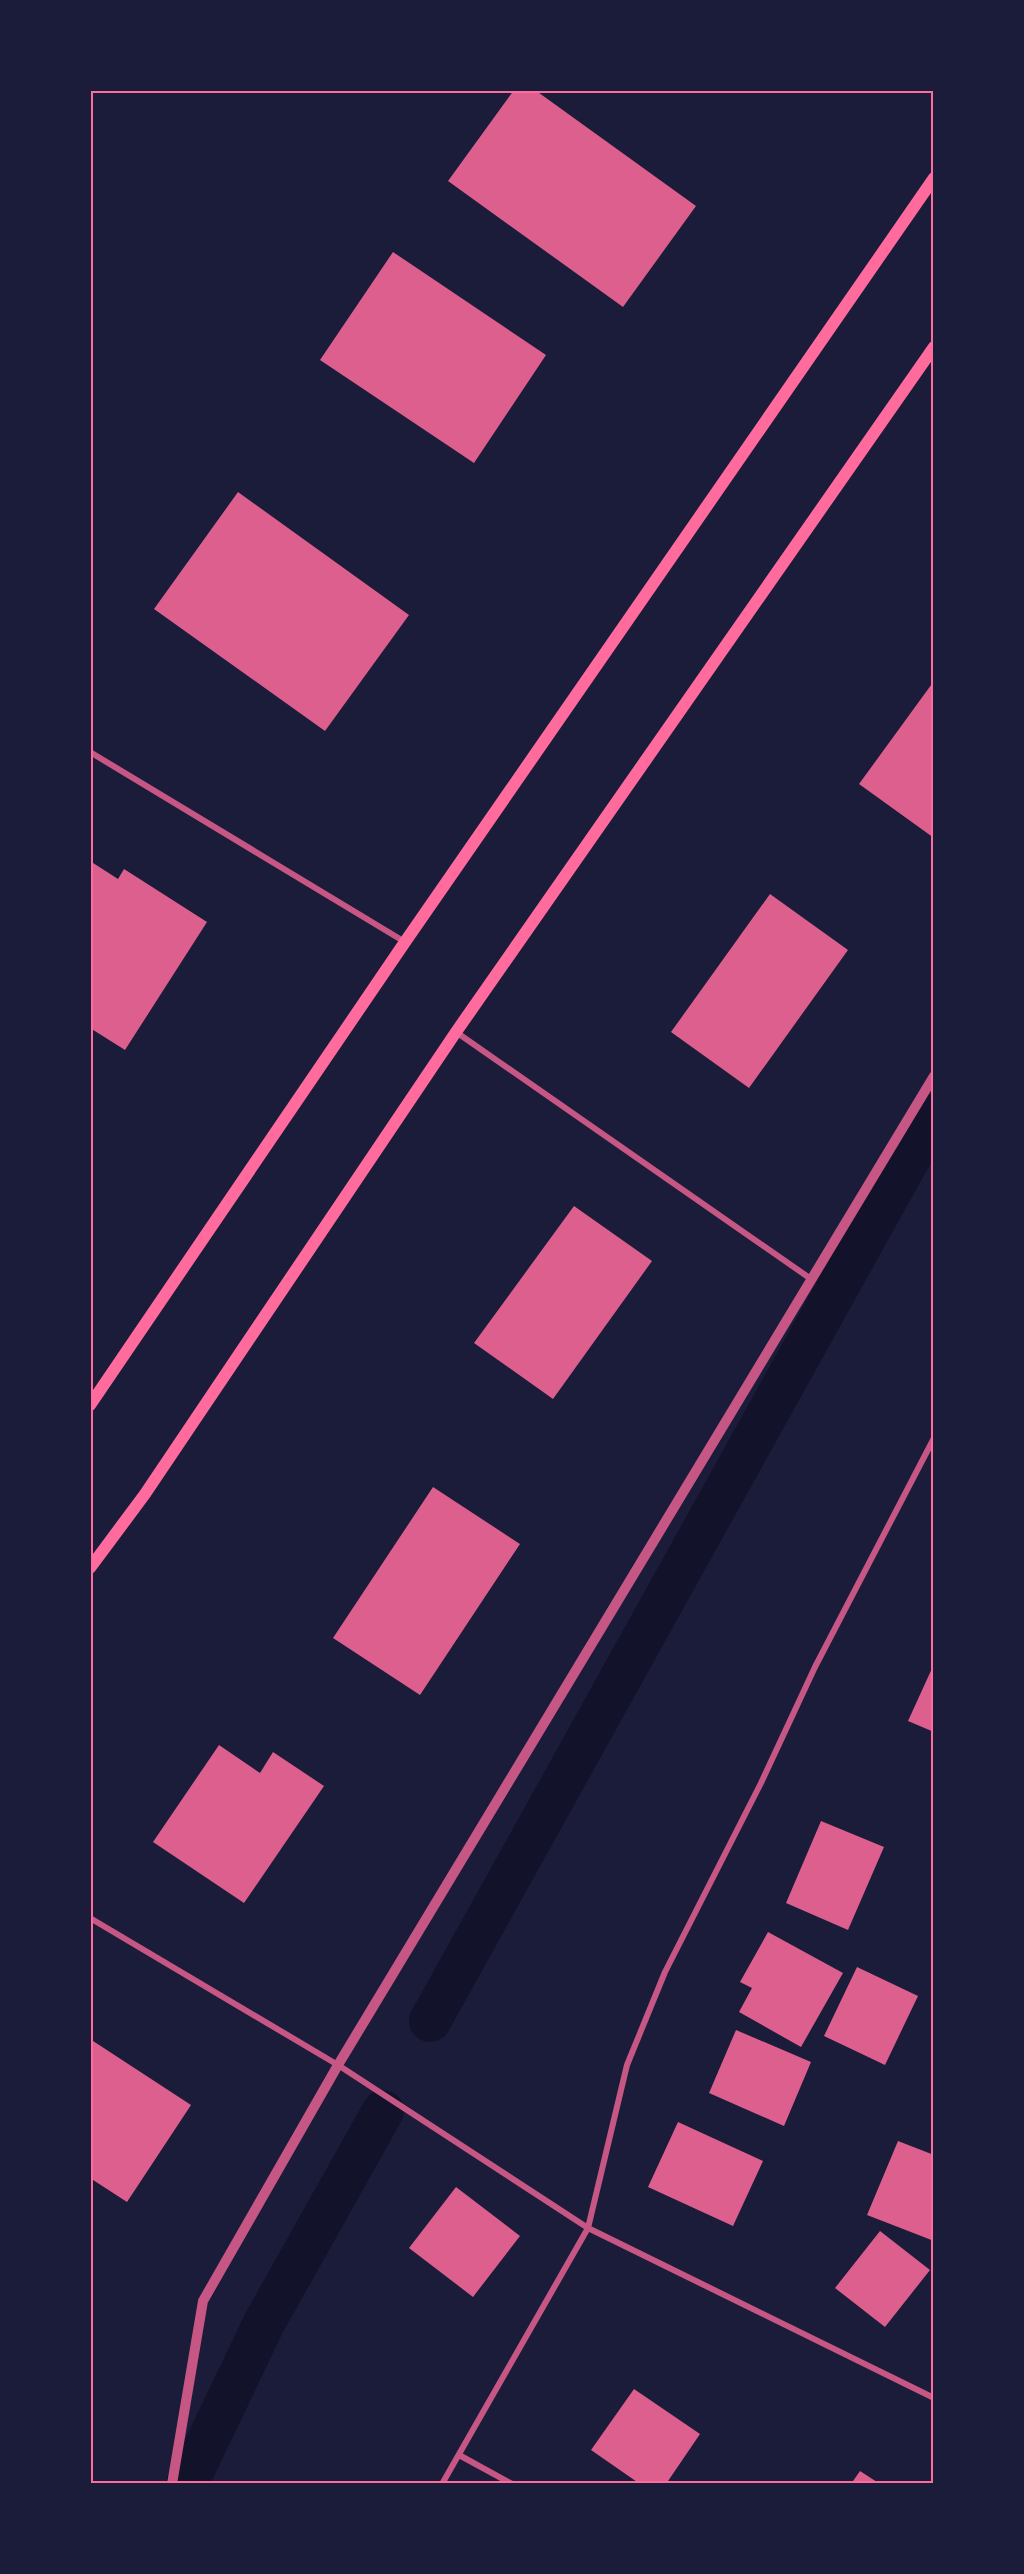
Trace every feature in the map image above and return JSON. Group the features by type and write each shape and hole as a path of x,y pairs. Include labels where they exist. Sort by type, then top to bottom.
{"main road":[{"path":"90,1405 405,942 934,178"},
{"path":"90,1568 145,1494 456,1032 934,347"}],"street":[{"path":"90,752 405,942"},
{"path":"456,1032 811,1279"},
{"path":"172,2484 203,2301 338,2065 934,1076"},
{"path":"442,2484 588,2228 627,2065 664,1972 761,1783 815,1667 934,1438"},
{"path":"90,1918 338,2065 588,2228 934,2398"},
{"path":"459,2455 512,2484"}],"building":[{"path":"514,90 535,90 696,206 623,307 448,181"},
{"path":"393,252 546,355 474,463 320,360"},
{"path":"238,492 409,615 325,731 154,609"},
{"path":"934,681 934,838 859,784"},
{"path":"90,861 118,879 124,869 207,922 125,1050 90,1028"},
{"path":"770,894 848,950 749,1088 671,1032"},
{"path":"574,1206 652,1261 553,1399 474,1343"},
{"path":"433,1487 520,1544 420,1695 333,1638"},
{"path":"934,1664 934,1732 908,1721"},
{"path":"219,1745 260,1773 273,1752 324,1786 244,1903 153,1842"},
{"path":"821,1821 884,1847 848,1930 786,1903"},
{"path":"768,1932 843,1973 801,2047 739,2012 752,1988 740,1982"},
{"path":"857,1967 918,1996 885,2065 824,2036"},
{"path":"736,2030 811,2062 784,2126 709,2093"},
{"path":"90,2039 191,2105 127,2202 90,2178"},
{"path":"678,2122 763,2161 733,2226 648,2187"},
{"path":"898,2141 934,2155 934,2241 867,2215"},
{"path":"456,2187 520,2236 473,2297 409,2248"},
{"path":"880,2231 930,2270 885,2327 835,2288"},
{"path":"634,2389 700,2434 666,2484 640,2484 591,2450"},
{"path":"860,2471 880,2484 851,2484"}],"waterway":[{"path":"430,2021 934,1114"},
{"path":"187,2484 264,2323 383,2111"}]}
